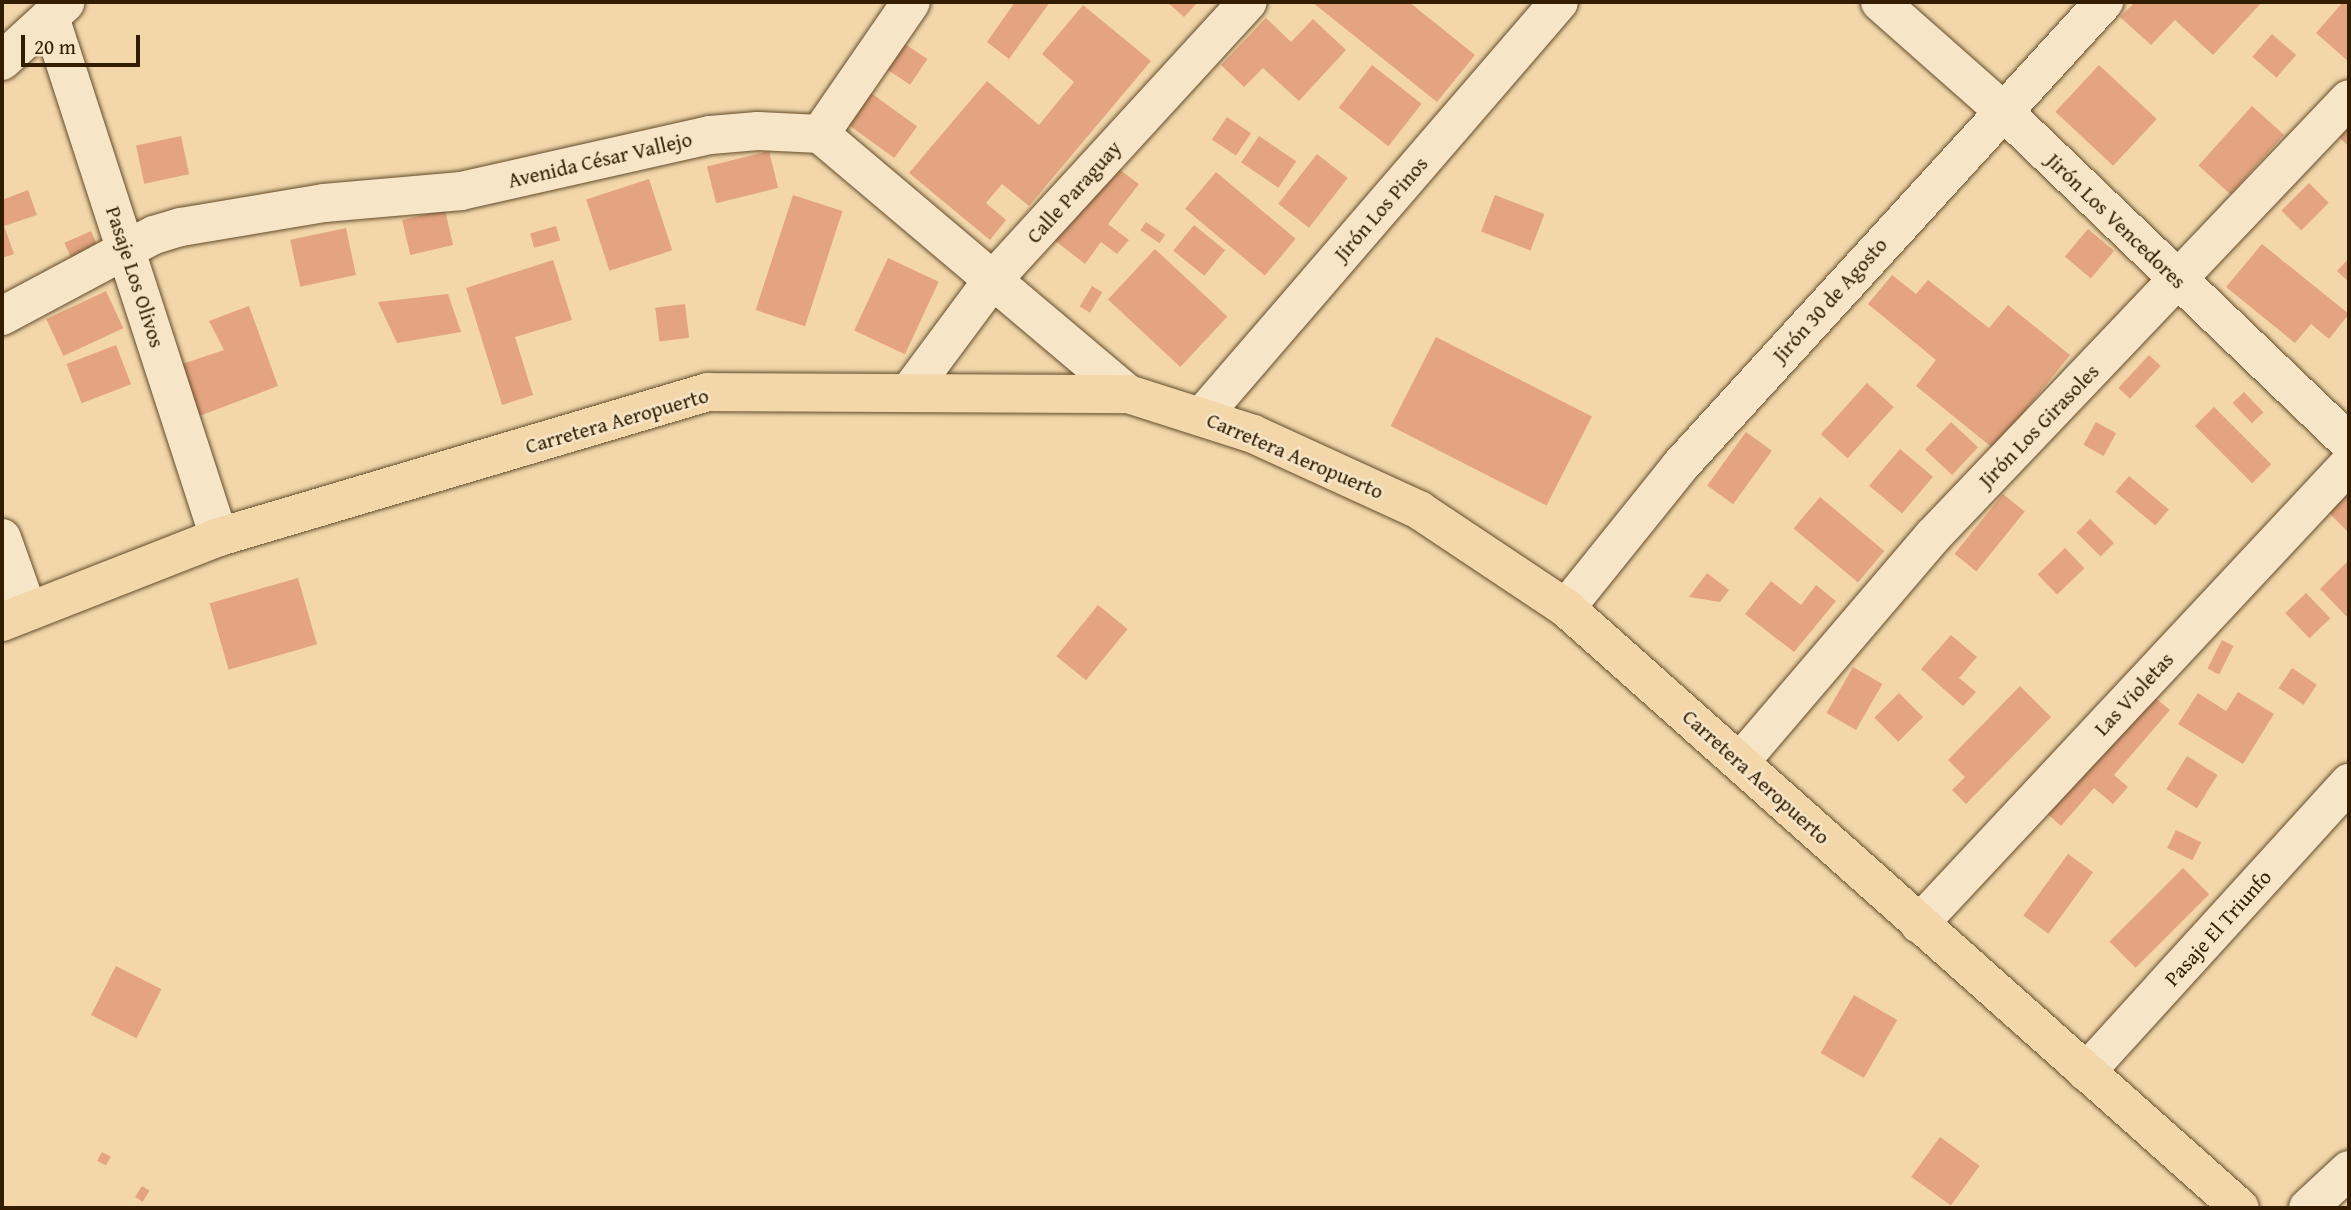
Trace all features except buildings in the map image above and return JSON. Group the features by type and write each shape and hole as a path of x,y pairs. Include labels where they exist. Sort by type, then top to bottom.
{"main road":[{"name":"Carretera Aeropuerto","path":"15,616 219,537 708,392 1128,394 1203,415 1254,433 1419,510 1566,608 2240,1208"}],"street":[{"path":"911,2 820,134 991,282 1128,394"},
{"name":"Calle Paraguay","path":"910,391 991,282 1248,2"},
{"name":"Jirón Los Pinos","path":"1203,415 1559,2"},
{"name":"Jirón Los Vencedores","path":"1880,2 2002,110 2177,281 2349,443"},
{"name":"Jirón 30 de Agosto","path":"1566,608 1680,466 2002,110 2104,2"},
{"path":"2,61 58,9"},
{"name":"Pasaje Los Olivos","path":"58,9 126,250 219,537"},
{"name":"Jirón Los Girasoles","path":"1740,762 1933,536 2349,99"},
{"name":"Avenida César Vallejo","path":"2,317 126,250 181,226 324,203 461,191 710,135 758,131 820,134"},
{"name":"Las Violetas","path":"1919,924 2349,464"},
{"path":"2,538 15,616"},
{"name":"Pasaje El Triunfo","path":"2086,1072 2349,783"},
{"path":"2308,1208 2349,1170"}]}
